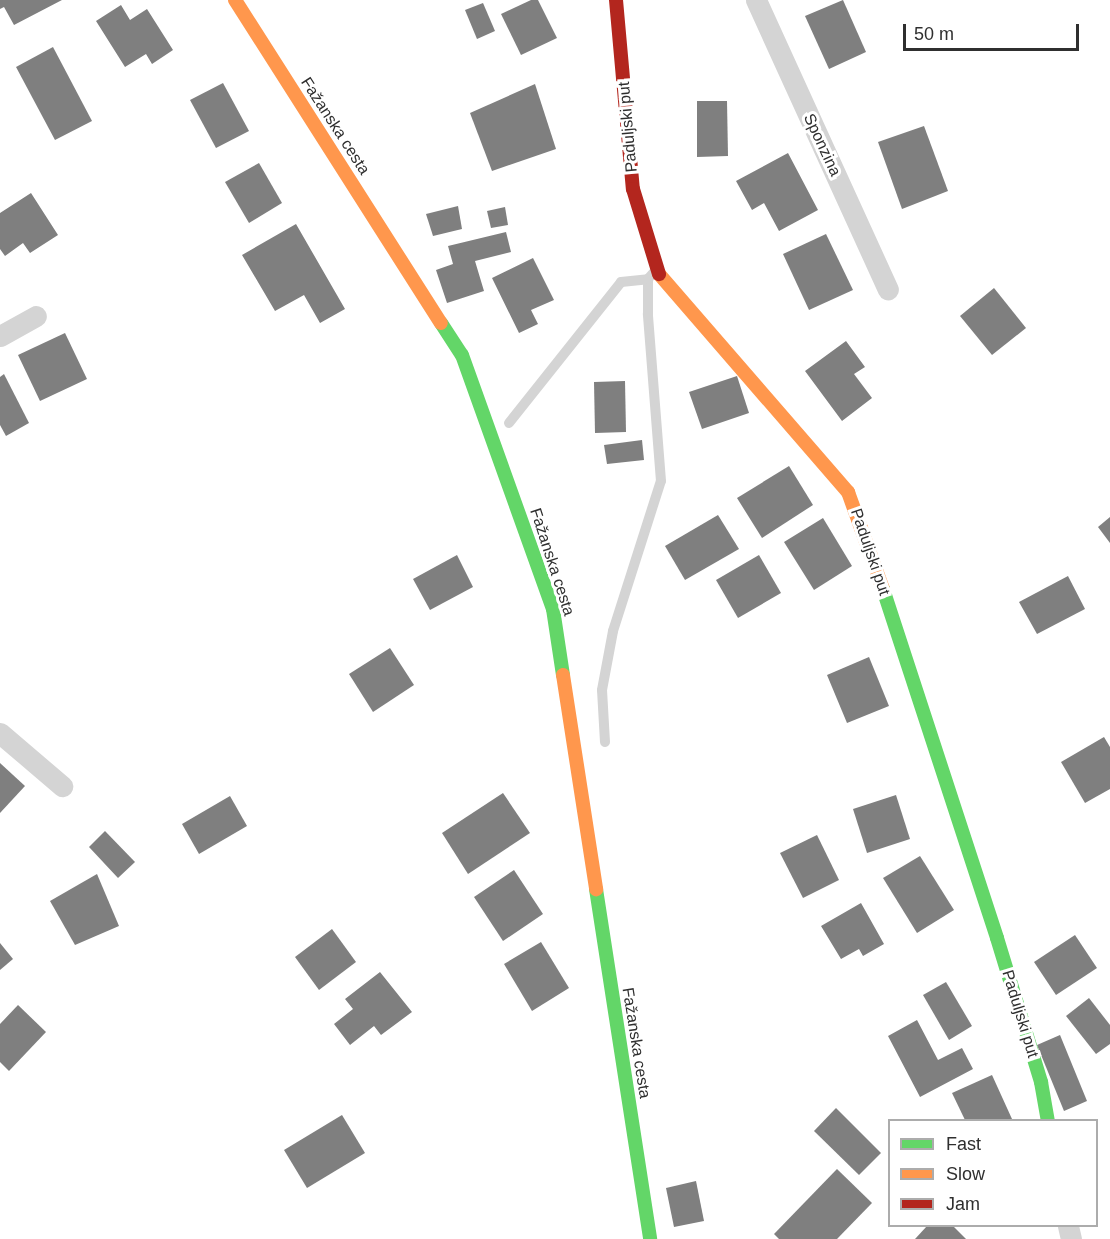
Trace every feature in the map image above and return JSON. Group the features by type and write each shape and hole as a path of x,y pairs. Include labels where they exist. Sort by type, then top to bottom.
{"main road":[{"name":"Fažanska cesta","path":"235,0 462,355 553,609 650,1239"},
{"name":"Paduljski put","path":"616,0 633,189 652,274 848,492 862,524 997,938 1041,1082 1048,1119"}],"street":[{"name":"Sponzina","path":"756,0 888,289"},
{"path":"0,336 36,316"},
{"path":"0,733 62,786"}],"lane":[{"path":"509,423 621,282 652,274 661,481 613,631 602,690 605,742"}],"building":[{"path":"0,0 62,0 14,25 4,7 0,9"},
{"path":"531,0 538,0 557,38 521,55 501,14"},
{"path":"843,0 866,52 829,69 805,16"},
{"path":"483,3 495,31 477,39 465,10"},
{"path":"121,5 130,20 147,9 173,50 152,64 146,54 125,67 96,21"},
{"path":"53,47 92,121 55,140 16,67"},
{"path":"223,83 249,131 216,148 190,100"},
{"path":"535,84 556,149 492,171 470,113"},
{"path":"697,101 727,101 728,156 697,157"},
{"path":"924,126 948,191 902,209 878,142"},
{"path":"788,153 818,210 779,231 764,203 752,210 736,181"},
{"path":"259,163 282,203 249,223 225,182"},
{"path":"31,193 58,235 30,253 23,243 5,256 0,249 0,213"},
{"path":"458,206 462,229 433,236 426,214"},
{"path":"505,207 508,225 491,228 487,211"},
{"path":"296,224 345,309 320,323 304,295 275,311 242,255"},
{"path":"506,232 511,252 475,261 484,291 447,303 436,270 453,264 448,246"},
{"path":"826,234 853,290 809,310 783,254"},
{"path":"533,258 554,300 531,310 538,324 519,333 492,278"},
{"path":"994,288 1026,328 992,355 960,316"},
{"path":"65,333 87,379 40,401 18,355"},
{"path":"846,341 865,367 854,374 872,398 842,421 805,371"},
{"path":"4,374 29,423 6,436 0,425 0,377"},
{"path":"737,376 749,413 702,429 689,392"},
{"path":"625,381 626,432 595,433 594,382"},
{"path":"642,440 644,460 607,464 604,445"},
{"path":"789,466 813,505 762,538 737,498"},
{"path":"718,515 739,549 685,580 665,546"},
{"path":"1110,517 1110,543 1098,527"},
{"path":"823,518 852,566 814,590 784,542"},
{"path":"457,555 473,587 430,610 413,579"},
{"path":"759,555 781,593 738,618 716,580"},
{"path":"1068,576 1085,609 1037,634 1019,602"},
{"path":"390,648 414,685 373,712 349,674"},
{"path":"869,657 889,706 847,723 827,675"},
{"path":"1104,737 1110,747 1110,789 1085,803 1061,762"},
{"path":"0,763 25,786 0,813"},
{"path":"503,793 530,833 468,874 442,833"},
{"path":"896,795 910,839 867,853 853,809"},
{"path":"230,796 247,826 199,854 182,824"},
{"path":"105,831 135,862 118,878 89,847"},
{"path":"817,835 839,880 803,898 780,853"},
{"path":"920,856 954,910 917,933 883,878"},
{"path":"514,870 543,914 503,941 474,897"},
{"path":"97,874 119,926 75,945 50,901"},
{"path":"861,903 884,944 863,956 859,949 841,959 821,926"},
{"path":"332,929 356,962 319,990 295,957"},
{"path":"1075,935 1097,968 1056,995 1034,962"},
{"path":"541,942 569,988 532,1011 504,964"},
{"path":"0,943 13,959 0,970"},
{"path":"380,972 412,1012 381,1035 374,1026 350,1045 334,1024 353,1009 345,999"},
{"path":"946,982 972,1026 949,1040 923,995"},
{"path":"1089,998 1110,1025 1110,1044 1096,1054 1066,1016"},
{"path":"18,1005 46,1032 9,1071 0,1062 0,1024"},
{"path":"917,1020 938,1060 962,1048 973,1069 920,1097 888,1036"},
{"path":"1060,1035 1087,1101 1064,1111 1037,1045"},
{"path":"992,1075 1012,1119 965,1119 952,1093"},
{"path":"836,1108 881,1153 859,1175 814,1131"},
{"path":"342,1115 365,1153 307,1188 284,1150"},
{"path":"837,1169 872,1203 837,1239 779,1239 774,1234"},
{"path":"696,1181 704,1221 674,1227 666,1188"},
{"path":"926,1227 954,1227 966,1239 915,1239"}],"traffic: fast":[{"path":"441,323 462,355 553,609 563,675"},
{"path":"883,589 997,938 1041,1082 1048,1119"},
{"path":"596,889 650,1239"}],"traffic: slow":[{"path":"235,0 441,323"},
{"path":"659,274 848,492 883,589"},
{"path":"563,675 596,889"}],"traffic: jam":[{"path":"616,0 633,189 659,274"}]}
